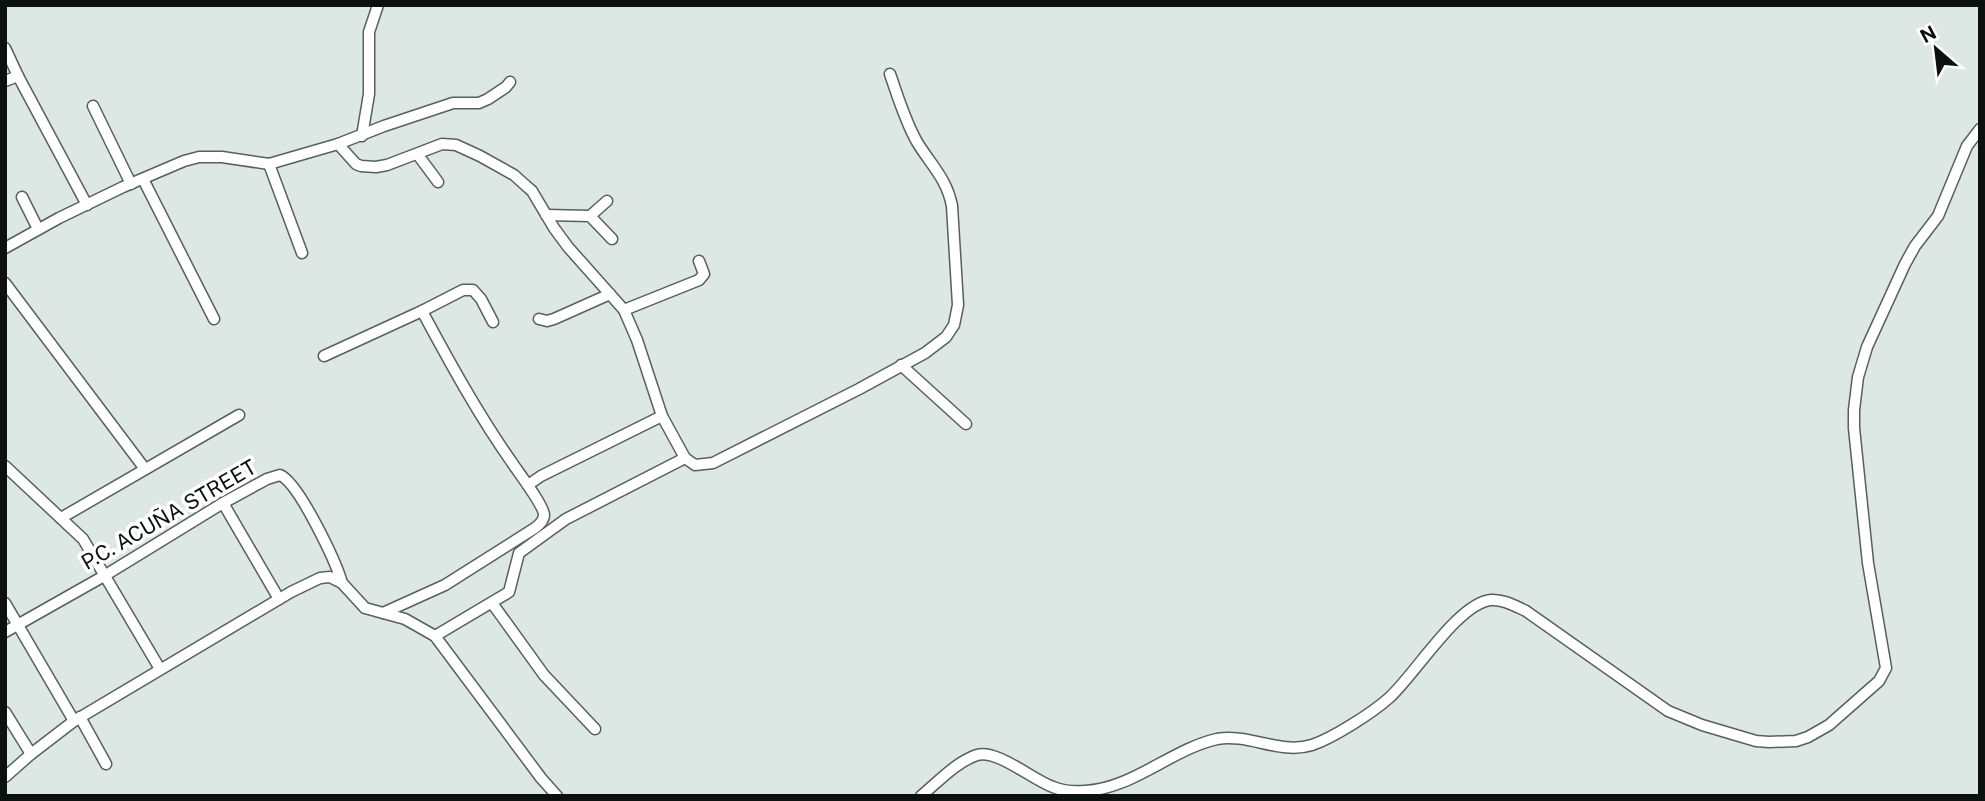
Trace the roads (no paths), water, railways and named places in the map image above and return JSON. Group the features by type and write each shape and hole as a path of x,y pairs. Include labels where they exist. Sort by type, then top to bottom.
{"street":[{"path":"362,136 369,94 369,32 378,5"},
{"path":"5,48 87,205"},
{"path":"338,144 356,164 376,167 449,144 480,156 514,175 532,191 568,247 624,310 637,340 662,416 685,458 695,465 713,463 809,416 936,346 954,324 958,305 958,282 949,192 917,141 902,110 890,75"},
{"path":"5,81 18,76"},
{"path":"5,248 87,205 184,161 222,157 269,164 338,144 453,103 479,103 506,88 510,82"},
{"path":"93,106 131,184"},
{"path":"921,796 971,757 984,754 991,755 1057,789 1085,791 1114,785 1199,745 1221,738 1282,747 1310,745 1388,699 1465,613 1489,600 1500,601 1526,611 1658,705 1681,718 1769,743 1796,741 1819,732 1879,681 1886,668 1868,563 1854,428 1861,363 1910,254 1938,216 1966,146 1980,129"},
{"path":"418,155 438,182"},
{"path":"269,164 302,253"},
{"path":"143,179 214,318"},
{"path":"22,197 38,229"},
{"path":"546,215 590,216 607,201"},
{"path":"590,216 612,239"},
{"path":"624,310 699,280 704,274 699,261"},
{"path":"5,284 145,469"},
{"path":"324,356 463,290 473,290 493,322"},
{"path":"539,320 554,319 610,294"},
{"path":"383,613 445,585 535,528 544,515 528,485 451,367 422,311"},
{"path":"901,365 966,424"},
{"path":"61,518 239,415"},
{"path":"528,485 662,416"},
{"path":"435,636 509,592 516,559 522,550 566,519 685,458"},
{"path":"5,466 89,547 160,669"},
{"name":"P.C. ACUÑA STREET","path":"5,632 104,576 223,503 280,475 285,477 301,498 335,563 342,583"},
{"path":"223,503 279,599"},
{"path":"5,777 77,719 279,599 320,578 331,577 342,583 365,608 405,620 435,636 557,796"},
{"path":"5,603 106,764"},
{"path":"492,603 544,675 596,729"},
{"path":"5,712 31,754"}]}
